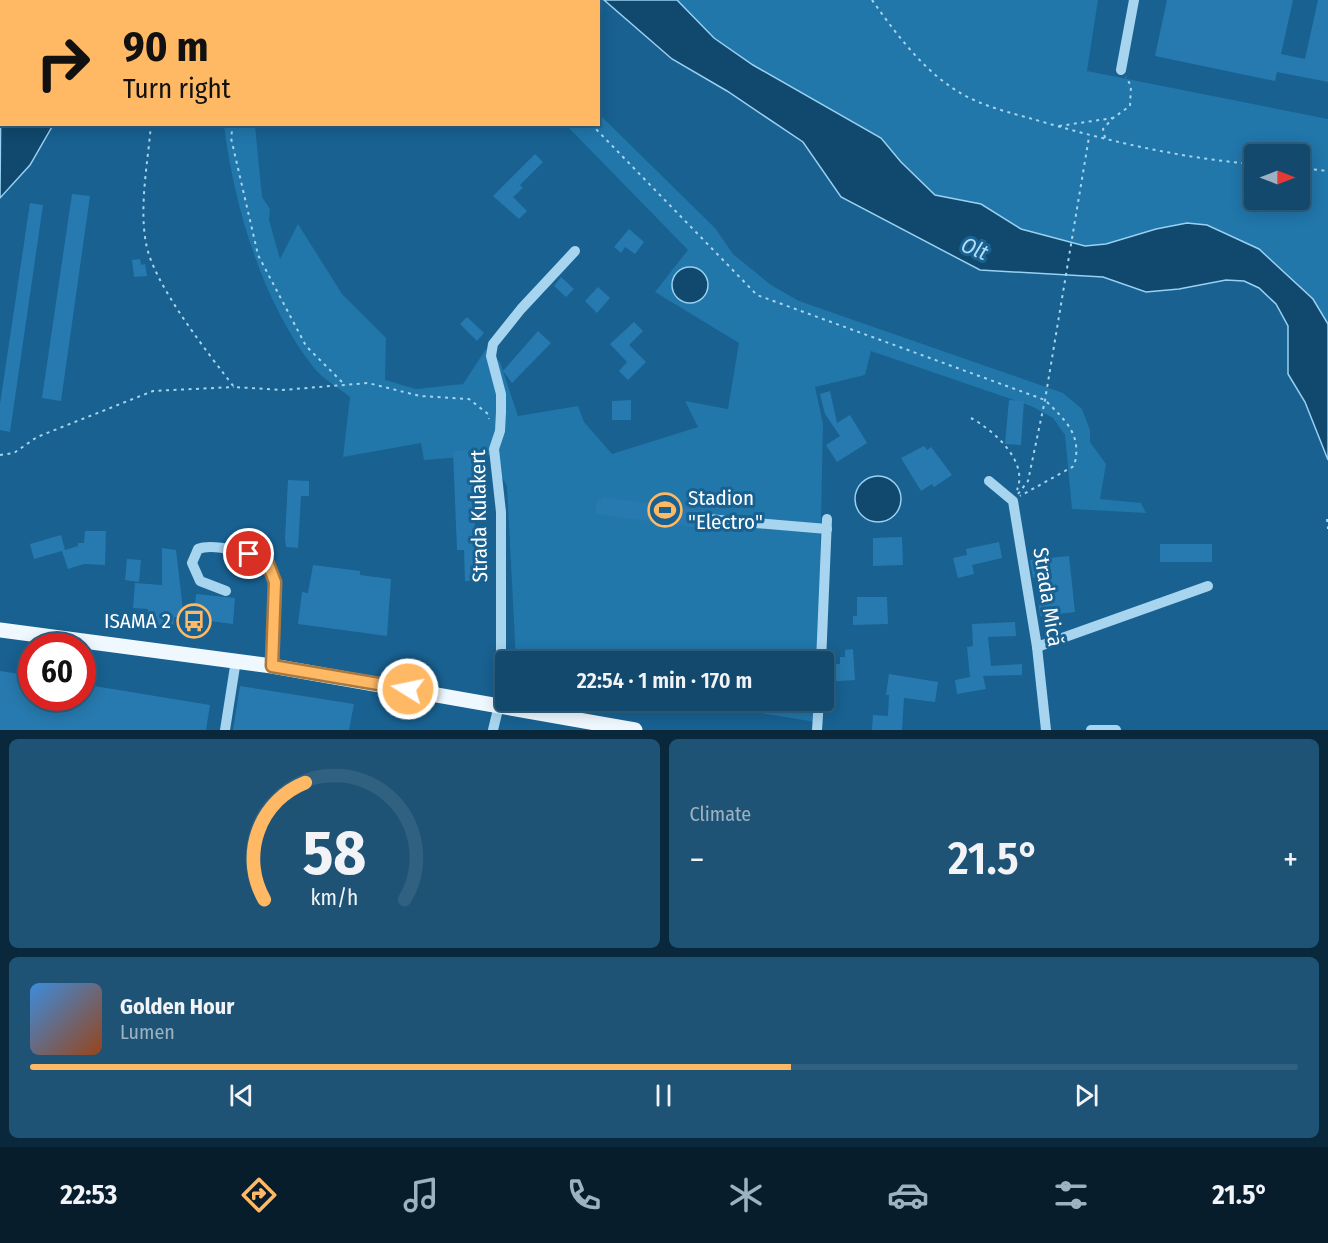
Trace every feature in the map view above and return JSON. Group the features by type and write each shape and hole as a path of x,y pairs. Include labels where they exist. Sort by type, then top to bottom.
{"main road":[{"path":"0,630 236,660 495,704"},
{"path":"532,711 635,730"}],"street":[{"path":"1121,70 1134,0"},
{"name":"Strada Kulakert","path":"500,651 501,512 494,448 500,431 501,394 491,356 493,344 521,309 575,251"},
{"path":"988,481 1013,501"},
{"name":"Strada Mică","path":"1013,501 1037,647 1046,730"},
{"path":"708,519 826,524 821,651"},
{"path":"226,591 200,581 192,563 198,549 211,547 249,554 268,564 275,582 272,666"},
{"path":"1037,647 1208,586"},
{"path":"225,730 236,660"},
{"path":"493,730 498,711"},
{"path":"817,730 818,711"},
{"path":"1091,730 1116,730"}],"path":[{"path":"872,0 917,56 953,89 1003,111 1105,139 1185,156 1244,163"},
{"path":"1105,139 1103,129 1113,118 1130,106 1131,86 1121,70"},
{"path":"1057,127 1113,118"},
{"path":"151,126 144,210 146,246 171,298 234,387"},
{"path":"232,126 231,138 258,255 306,346 345,385"},
{"path":"593,126 757,295 1045,400 1068,423 1079,450 1074,465 1013,501"},
{"path":"1013,501 1028,481 1045,400 1089,135"},
{"path":"1310,169 1328,171"},
{"path":"0,455 14,453 37,437 153,391 234,387 282,390 368,383 420,396 469,399 488,414 491,426"},
{"path":"971,418 987,427 999,438 1016,463 1020,482 1013,501"},
{"path":"1327,519 1328,529"}],"shaded area":[{"path":"677,0 1098,0 1087,71 1328,119 1328,324 1312,299 1259,249 1207,225 1187,223 1156,229 1106,244 1085,246 1021,229 981,204 935,195 901,162 881,138 753,65 714,38"},
{"path":"600,115 715,228 733,254 771,285 799,301 1063,393 1082,409 1090,430 1090,442 1106,464 1100,499 1141,503 1146,513 1072,509 1065,435 1053,418 1031,406 871,351 865,375 815,387 823,424 818,651 515,651 507,486 489,455 424,460 421,443 343,457 350,397 326,380 314,368 279,314 253,252 243,220 224,126 255,126 262,197 270,209 269,220 280,259 298,224 342,294 386,338 385,380 416,389 463,384 486,349 500,362 518,416 578,406 584,422 612,454 698,427 685,401 728,409 739,343 655,292 688,250 567,126 600,126"},
{"path":"748,711 817,711 816,722"}],"water":[{"name":"Olt","path":"604,0 677,0 714,38 753,65 881,138 901,162 935,195 981,204 1021,229 1085,246 1106,244 1156,229 1187,223 1207,225 1259,249 1313,299 1328,324 1328,460 1305,402 1288,374 1288,326 1276,304 1259,288 1244,281 1226,280 1179,289 1146,292 1103,277 980,270 841,197 803,142 727,91 672,59"},
{"path":"1,126 52,126 30,165 0,198"},
{"path":"690,267 703,272 708,285 703,298 690,303 677,298 672,285 677,272"},
{"path":"878,476 894,483 901,499 894,515 878,522 862,515 855,499 862,483"}],"building":[{"path":"1167,0 1293,0 1281,54 1305,59 1318,0 1328,0 1328,82 1277,72 1275,81 1155,56"},
{"path":"535,154 543,162 520,185 523,188 513,197 527,211 519,219 493,196"},
{"path":"72,194 90,196 61,401 42,398"},
{"path":"30,203 43,205 10,432 0,430 0,404"},
{"path":"629,229 644,242 635,254 625,247 621,253 614,247"},
{"path":"140,259 141,265 145,264 147,276 134,277 132,260"},
{"path":"561,277 574,289 566,297 554,286"},
{"path":"598,287 610,298 597,313 585,301"},
{"path":"467,317 484,333 477,341 460,324"},
{"path":"634,322 643,331 629,345 646,362 628,380 619,371 627,362 610,344"},
{"path":"538,331 551,343 512,383 503,371"},
{"path":"830,391 837,423 850,415 867,443 837,462 826,445 840,436 825,414 820,394"},
{"path":"631,400 631,420 612,420 612,401"},
{"path":"1009,400 1024,401 1021,445 1005,444"},
{"path":"924,446 927,450 931,447 952,475 934,487 932,484 921,491 901,458"},
{"path":"476,450 478,505 474,505 475,532 483,532 485,580 465,581 464,550 457,550 453,451"},
{"path":"288,480 309,481 309,496 301,496 298,548 286,547"},
{"path":"603,497 699,510 699,513 703,513 701,519 703,524 698,523 698,528 595,514 597,500 602,500"},
{"path":"85,531 106,531 105,565 84,564 68,569 62,551 34,559 30,544 61,535 65,550 78,546 78,543 84,543"},
{"path":"902,537 903,565 873,566 873,538"},
{"path":"999,542 1002,558 972,565 974,574 958,578 953,558 967,555 966,549"},
{"path":"1160,544 1212,544 1212,562 1160,562"},
{"path":"162,548 176,550 184,618 174,617 173,628 146,625 148,609 133,608 135,583 162,585"},
{"path":"1069,556 1075,612 1040,616 1036,578 1033,578 1030,560"},
{"path":"127,559 141,560 139,582 125,580"},
{"path":"313,565 360,571 360,575 391,579 387,636 298,624 302,592 308,593"},
{"path":"196,594 235,598 233,624 194,619"},
{"path":"857,597 887,597 888,624 853,625 853,616 857,616"},
{"path":"1015,622 1016,636 988,637 991,666 1022,664 1022,675 983,676 986,689 957,694 955,680 970,677 967,647 973,646 972,624"},
{"path":"853,649 855,680 834,681 834,664 840,664 840,657 845,657 845,650"},
{"path":"0,671 18,674 18,711 96,711 96,686 210,705 206,730 0,730"},
{"path":"889,674 938,682 935,702 904,698 902,730 872,730 873,715 888,716 889,695 886,695"},
{"path":"240,686 354,704 349,730 233,730"}],"place":[{"name":"Stadion \"Electro\"","path":"665,510"},
{"name":"ISAMA 2","path":"194,621"}],"route":[{"path":"249,554 261,558 268,564 275,582 272,666 408,689"}]}
